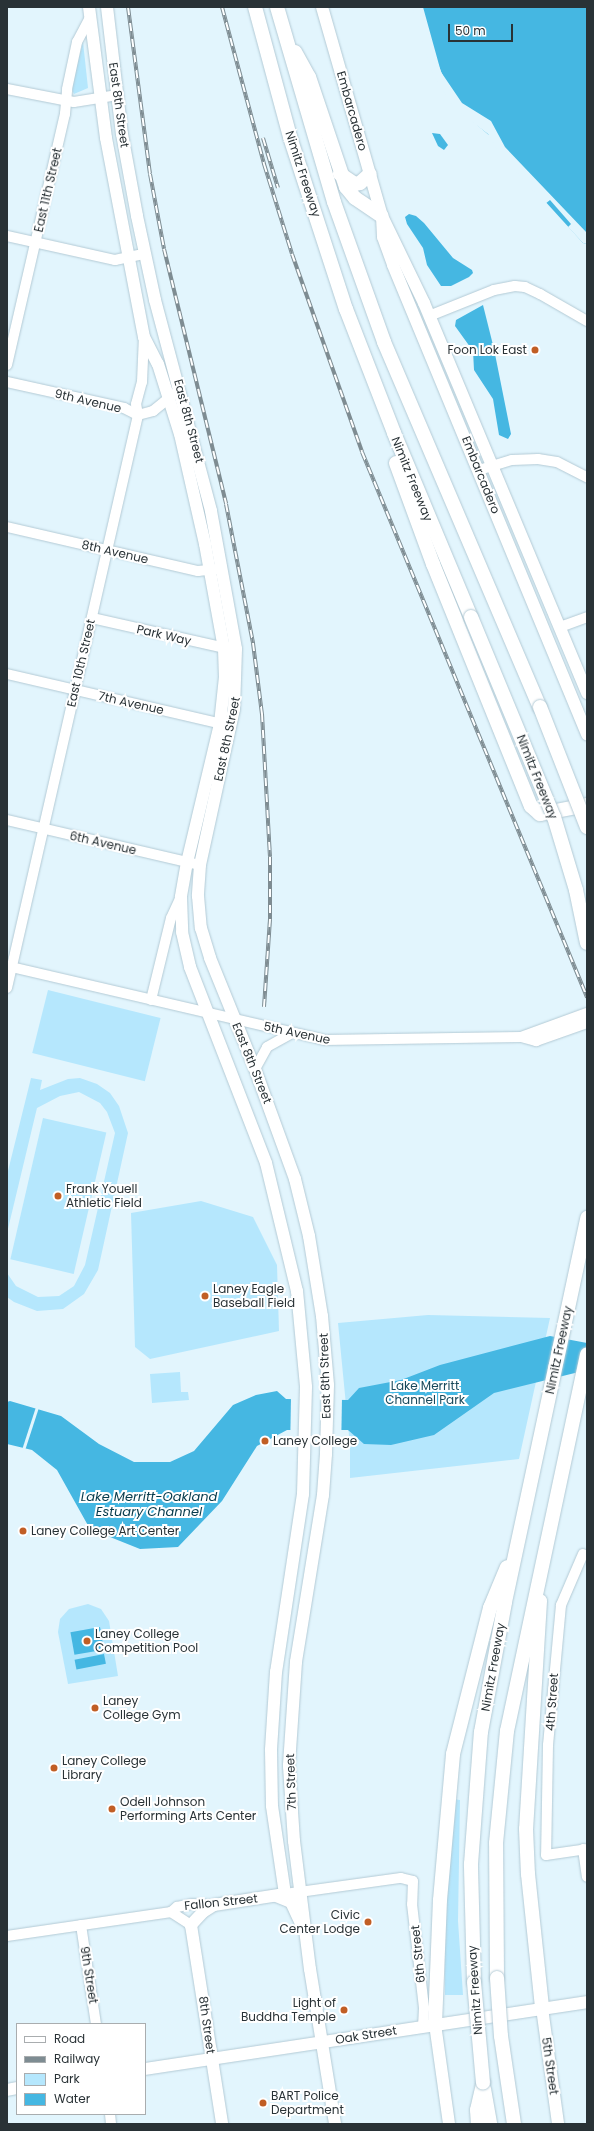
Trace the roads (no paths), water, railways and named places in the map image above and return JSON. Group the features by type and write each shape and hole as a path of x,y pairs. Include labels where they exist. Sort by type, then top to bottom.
{"highway":[{"name":"Nimitz Freeway","path":"255,7 290,137 327,255 359,345 554,817 576,890 587,943"},
{"name":"Nimitz Freeway","path":"277,7 334,202 381,335 411,411 496,606 587,827"},
{"path":"284,35 309,77 340,174 346,187 356,198 382,216"},
{"path":"340,174 355,184 360,183 370,174"},
{"path":"359,345 385,433 419,526 531,806 540,814 587,805"},
{"name":"Nimitz Freeway","path":"490,2124 483,2083 474,1982 470,1884 477,1770 490,1676 587,1218"},
{"name":"Nimitz Freeway","path":"514,2124 501,2036 497,1978 495,1873 501,1770 517,1673 587,1354"},
{"path":"429,2025 453,1754 492,1603 516,1549"},
{"path":"542,2008 528,1874 526,1829 544,1555"},
{"path":"478,2124 477,2110 483,2083"}],"main road":[{"name":"East 8th Street","path":"107,7 117,95 144,254 179,383 223,568 236,649 236,695 225,725 187,862 181,897 180,915 184,948 270,1177 297,1291 306,1387 306,1441"},
{"name":"Embarcadero","path":"322,7 382,216 430,316 587,693"},
{"name":"East 8th Street","path":"90,13 100,97 128,258 144,337 158,364 189,471 211,570 224,649 225,725 200,865 198,896 201,928 295,1179 309,1236 322,1316 328,1385 327,1439"},
{"name":"Embarcadero","path":"382,216 383,237 390,258 587,734"},
{"name":"7th Street","path":"327,1439 323,1495 296,1662 291,1714 289,1766 291,1809 302,1891 310,1969 335,2124"},
{"name":"7th Street","path":"280,1895 272,1806 271,1750 276,1672 303,1494 306,1441"},
{"name":"Fallon Street","path":"214,1905 280,1895"},
{"path":"280,1895 291,1902 297,1912 310,1969"},
{"path":"191,1925 202,1912 214,1905"},
{"name":"8th Street","path":"191,1925 222,2124"},
{"name":"Oak Street","path":"146,2069 587,2002"},
{"name":"5th Street","path":"542,2008 558,2124"},
{"name":"6th Street","path":"429,2025 448,2124"}],"street":[{"name":"East 11th Street","path":"7,365 66,114 66,101 77,42 90,13"},
{"path":"7,89 66,101 117,95"},
{"path":"7,236 115,260 144,254"},
{"path":"430,316 494,290 514,286 525,287 540,294 587,321"},
{"name":"East 10th Street","path":"7,988 9,967 108,550 138,415 136,404 142,382 144,337"},
{"name":"9th Avenue","path":"7,382 124,408 138,415"},
{"path":"138,415 154,411 169,399 179,383"},
{"path":"479,470 512,460 538,459 557,462 587,477"},
{"name":"8th Avenue","path":"7,527 198,571 223,568"},
{"path":"560,628 587,617"},
{"name":"Park Way","path":"92,618 224,649 236,649"},
{"name":"7th Avenue","path":"7,674 225,725"},
{"name":"6th Avenue","path":"7,820 200,865"},
{"name":"East 8th Street","path":"151,1000 171,918 181,897"},
{"name":"5th Avenue","path":"9,967 234,1018 292,1033 337,1041 521,1037 536,1041 587,1023"},
{"name":"5th Avenue","path":"521,1037 587,1013"},
{"path":"255,1069 267,1047 292,1033"},
{"name":"4th Street","path":"583,1554 561,1605 548,1745 546,1855 585,1849"},
{"path":"585,1849 587,1877"},
{"name":"Fallon Street","path":"280,1895 401,1878 413,1881"},
{"name":"6th Street","path":"413,1881 412,1904 424,2008 429,2025"},
{"name":"Fallon Street","path":"7,1936 171,1912 177,1907 200,1904 214,1905"},
{"path":"171,1912 191,1925"},
{"name":"9th Street","path":"81,1925 96,2023"}],"water":[{"path":"414,7 587,7 587,244 583,243 502,154 490,136 456,107"},
{"path":"432,133 440,134 448,145 444,150 438,146"},
{"path":"409,214 416,216 424,223 453,258 472,270 473,273 469,277 451,286 441,286 427,265 423,248 407,224 405,217"},
{"path":"483,305 494,349 511,434 508,439 499,435 493,399 474,370 473,351 455,326 456,320"},
{"name":"Lake Merritt-Oakland Estuary Channel","path":"550,1336 587,1343 587,1370 494,1393 434,1435 391,1445 364,1444 348,1430 287,1430 257,1446 222,1501 178,1547 140,1549 90,1529 57,1470 32,1450 7,1444 7,1402 10,1401 61,1416 99,1444 134,1462 170,1462 194,1451 233,1405 256,1395 277,1391 286,1399 348,1400 359,1388 401,1380 440,1365"},
{"name":"Laney College Competition Pool","path":"100,1627 104,1650 74,1655 70,1632"},
{"path":"104,1654 106,1664 76,1670 75,1660"}],"railway":[{"path":"128,7 150,174 164,249 226,504 253,643 262,714 270,857 270,919 264,1007"},
{"path":"222,7 264,164 292,254 362,452 587,997"},
{"path":"263,138 278,188"}],"place":[{"name":"Foon Lok East","path":"535,350"},
{"name":"Frank Youell Athletic Field","path":"58,1196"},
{"name":"Laney Eagle Baseball Field","path":"205,1296"},
{"name":"Laney College","path":"265,1441"},
{"name":"Laney College Art Center","path":"23,1531"},
{"name":"Laney College Competition Pool","path":"87,1641"},
{"name":"Laney College Gym","path":"95,1708"},
{"name":"Laney College Library","path":"54,1768"},
{"name":"Odell Johnson Performing Arts Center","path":"112,1809"},
{"name":"Civic Center Lodge","path":"368,1922"},
{"name":"Light of Buddha Temple","path":"344,2010"},
{"name":"BART Police Department","path":"263,2103"}],"park label":[{"name":"Lake Merritt Channel Park","path":"425,1393"}]}
